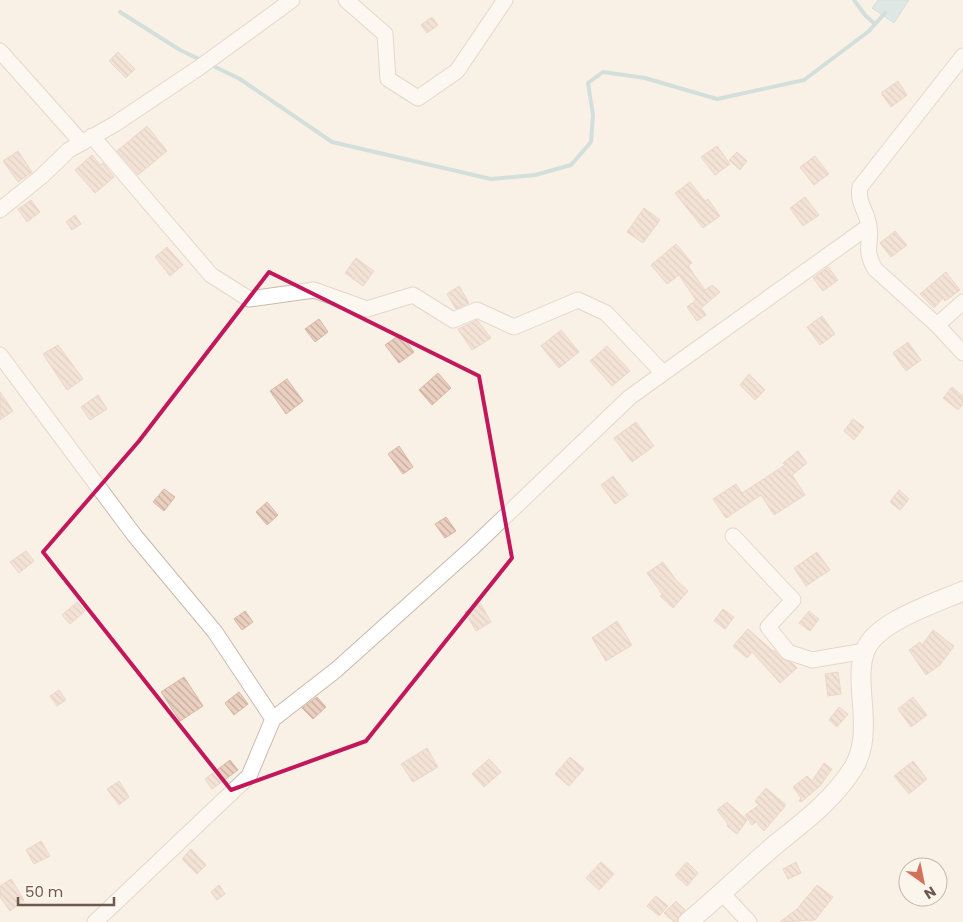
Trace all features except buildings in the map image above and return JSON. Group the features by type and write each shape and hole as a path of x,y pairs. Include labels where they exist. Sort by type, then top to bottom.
{"street":[{"path":"0,210 69,150 115,124 200,67 292,0"},
{"path":"346,0 385,34 388,79 418,98 458,71 505,0"},
{"path":"0,51 87,139 211,275 249,299 314,290 367,309 413,295 453,320 477,310 514,327 578,300 606,313 663,373"},
{"path":"963,56 860,187 858,198 869,226 868,257 875,269 937,326 963,353"},
{"path":"95,922 249,776 273,719 343,664 472,548 630,397 869,226"},
{"path":"937,326 963,302"},
{"path":"0,355 135,536 215,632 273,719"},
{"path":"733,536 793,600 768,627 788,652 812,660 865,650"},
{"path":"688,922 820,810 853,767 861,751 864,730 861,680 865,650 878,632 909,615 963,591"},
{"path":"722,893 749,922"}],"highlighted area":[{"path":"269,272 479,376 512,558 366,741 231,790 43,552 139,441"}],"water":[{"path":"878,0 909,0 894,23 872,8"}],"waterway":[{"path":"854,0 865,15 875,24"},
{"path":"120,12 180,50 203,61"},
{"path":"209,64 240,79 332,142 491,179 535,175 571,165 591,142 593,115 588,83 603,72 645,78 717,99 804,80 869,31 885,13"}]}
